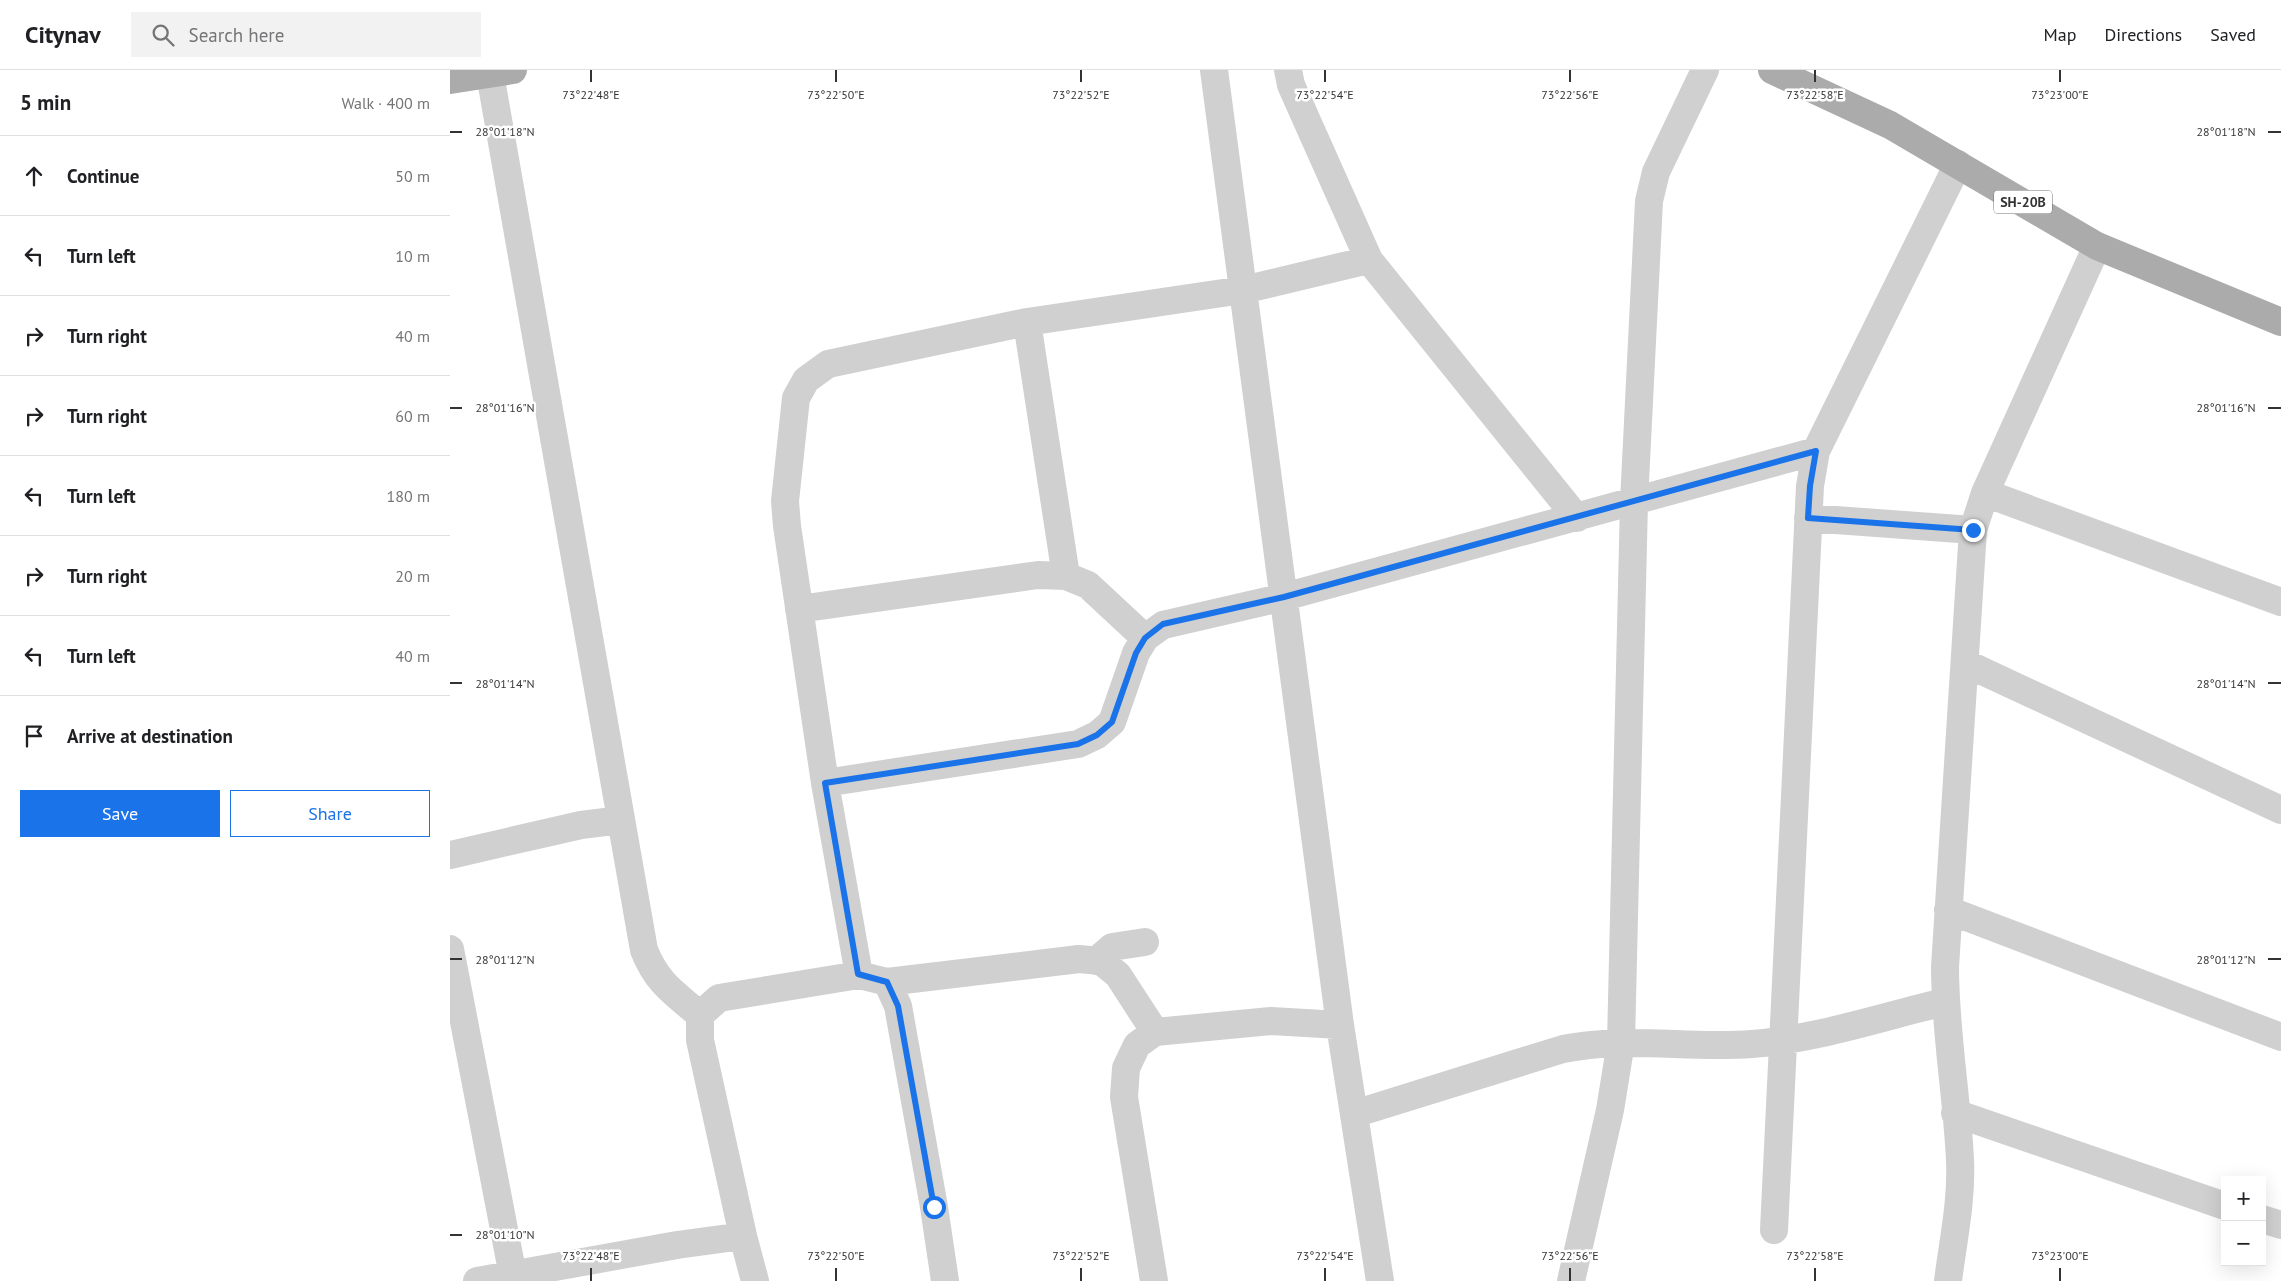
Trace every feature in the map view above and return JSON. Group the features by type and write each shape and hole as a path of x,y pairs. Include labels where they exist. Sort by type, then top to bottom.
{"main road":[{"name":"SH-20B","path":"1772,70 1890,125 2098,246 2281,322"},
{"path":"450,80 502,72"}],"street":[{"path":"1214,70 1340,1025 1380,1281"},
{"path":"1288,70 1291,85 1369,260 1577,518"},
{"path":"1571,1281 1610,1110 1621,1042 1634,502 1648,200 1656,172 1705,70"},
{"path":"502,72 621,820 644,950 652,969 667,987 700,1015"},
{"path":"1774,1230 1808,518 1810,486 1816,451 1958,164"},
{"path":"1948,1281 1960,1192 1960,1160 1945,1002 1948,910 1973,530 1985,493 2098,246"},
{"path":"858,974 825,783 785,501 796,398 806,380 828,364 1027,322 1243,290 1369,260"},
{"path":"1027,322 1066,576"},
{"path":"825,783 1078,744 1097,735 1112,722 1136,653 1145,638 1163,624 1284,597 1816,451"},
{"path":"1985,493 2281,602"},
{"path":"1808,518 1973,530"},
{"path":"799,609 1038,575 1066,576 1088,585 1145,638"},
{"path":"1965,663 2281,810"},
{"path":"450,855 581,825 621,820"},
{"path":"1948,910 2281,1037"},
{"path":"1096,961 1112,947 1145,942"},
{"path":"450,949 514,1278"},
{"path":"755,1281 743,1236 700,1040 700,1015 719,998 858,974 887,982 1079,959 1101,961 1118,974 1156,1032"},
{"path":"887,982 898,1006 934,1207 945,1281"},
{"path":"1354,1114 1563,1048 1585,1044 1621,1042 1749,1044 1783,1041 1945,1002"},
{"path":"1154,1281 1124,1097 1126,1068 1136,1045 1156,1032 1271,1021 1340,1025"},
{"path":"1955,1113 2221,1205"},
{"path":"2266,1219 2281,1225"},
{"path":"477,1281 514,1278 677,1245 743,1236"}],"route":[{"path":"934,1207 898,1006 887,982 858,974 825,783 1078,744 1097,735 1112,722 1136,653 1145,638 1163,624 1284,597 1816,451 1810,486 1808,518 1973,530"}]}
